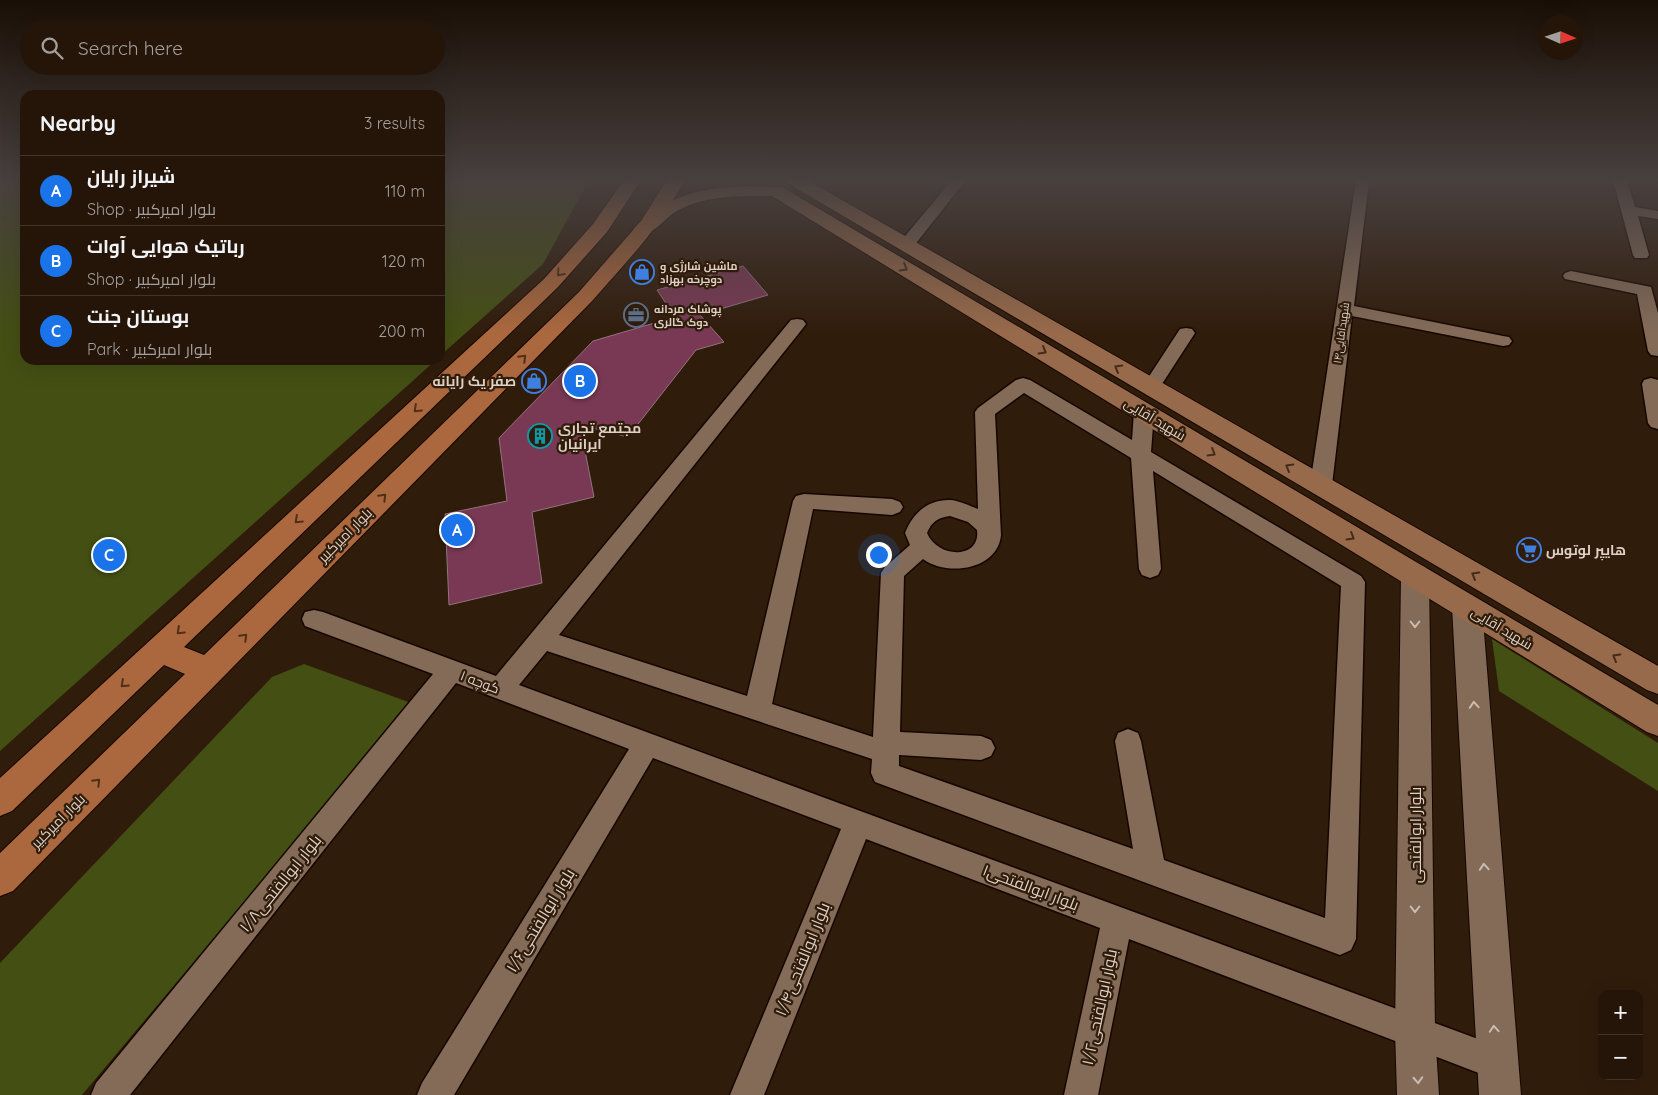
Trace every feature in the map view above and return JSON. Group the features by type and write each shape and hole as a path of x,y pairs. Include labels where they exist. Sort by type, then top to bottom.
{"main road":[{"path":"0,800 551,283 597,231"},
{"name":"بلوار امیرکبیر","path":"0,878 210,672 586,296 641,231"},
{"name":"شهید آقایی","path":"859,231 1144,412 1658,722"},
{"name":"شهید آقایی","path":"881,231 907,244 1658,681"},
{"path":"160,650 210,672"}],"street":[{"path":"907,244 917,231"},
{"name":"شهیداقایی۱۴","path":"1320,485 1355,231"},
{"path":"1634,231 1641,255"},
{"path":"1571,276 1645,292 1655,326 1657,351"},
{"path":"1344,309 1503,341"},
{"path":"500,689 797,324"},
{"path":"1151,387 1186,333"},
{"path":"922,546 893,573 878,746 885,773 1340,939 1353,582 1141,453 1023,384 985,412 990,535 987,548 974,558 955,561 936,557 922,546 916,533 920,520 933,510 951,508 970,511 984,521 990,535"},
{"path":"1651,384 1658,423"},
{"path":"1144,412 1141,453 1150,569"},
{"path":"757,711 804,502 892,507"},
{"name":"بلوار ابوالفتحی","path":"1415,575 1415,1031 1418,1095"},
{"path":"1467,607 1498,1079"},
{"name":"کوچه ۱","path":"314,618 647,744"},
{"path":"541,639 757,711 878,746 981,748"},
{"name":"بلوار ابوالفتحی۱/۸","path":"108,1095 451,671"},
{"path":"1128,741 1151,870"},
{"name":"بلوار ابوالفتحی۱","path":"647,744 1415,1031 1498,1079"},
{"name":"بلوار ابوالفتحی۱/۶","path":"434,1095 647,744"},
{"name":"بلوار ابوالفتحی۱/۴","path":"747,1095 858,823"},
{"name":"بلوار ابوالفتحی۱/۲","path":"1081,1095 1117,920"}],"green space":[{"path":"0,231 20,231 20,365 430,365 0,751"},
{"path":"445,231 561,231 543,264 445,352"},
{"path":"1492,639 1658,743 1658,791 1499,691"},
{"path":"304,664 411,703 82,1095 0,1095 0,963 272,677"}],"building":[{"name":"مجتمع تجاری ایرانیان","path":"743,266 768,295 700,315 724,342 696,350 628,437 580,425 594,497 532,512 542,583 449,605 445,514 507,501 499,438 593,341 675,317 657,290"}],"place":[{"name":"ماشین شارژی و دوچرخه بهزاد","path":"642,272"},
{"name":"پوشاک مردانه دوک گالری","path":"636,315"},
{"name":"صفر یک رایانه","path":"534,381"},
{"name":"رباتیک هوایی آوات","path":"580,381"},
{"name":"مجتمع تجاری ایرانیان","path":"540,436"},
{"name":"شیراز رایان","path":"457,530"},
{"name":"هایپر لوتوس","path":"1529,550"},
{"name":"بوستان جنت","path":"109,555"}]}
